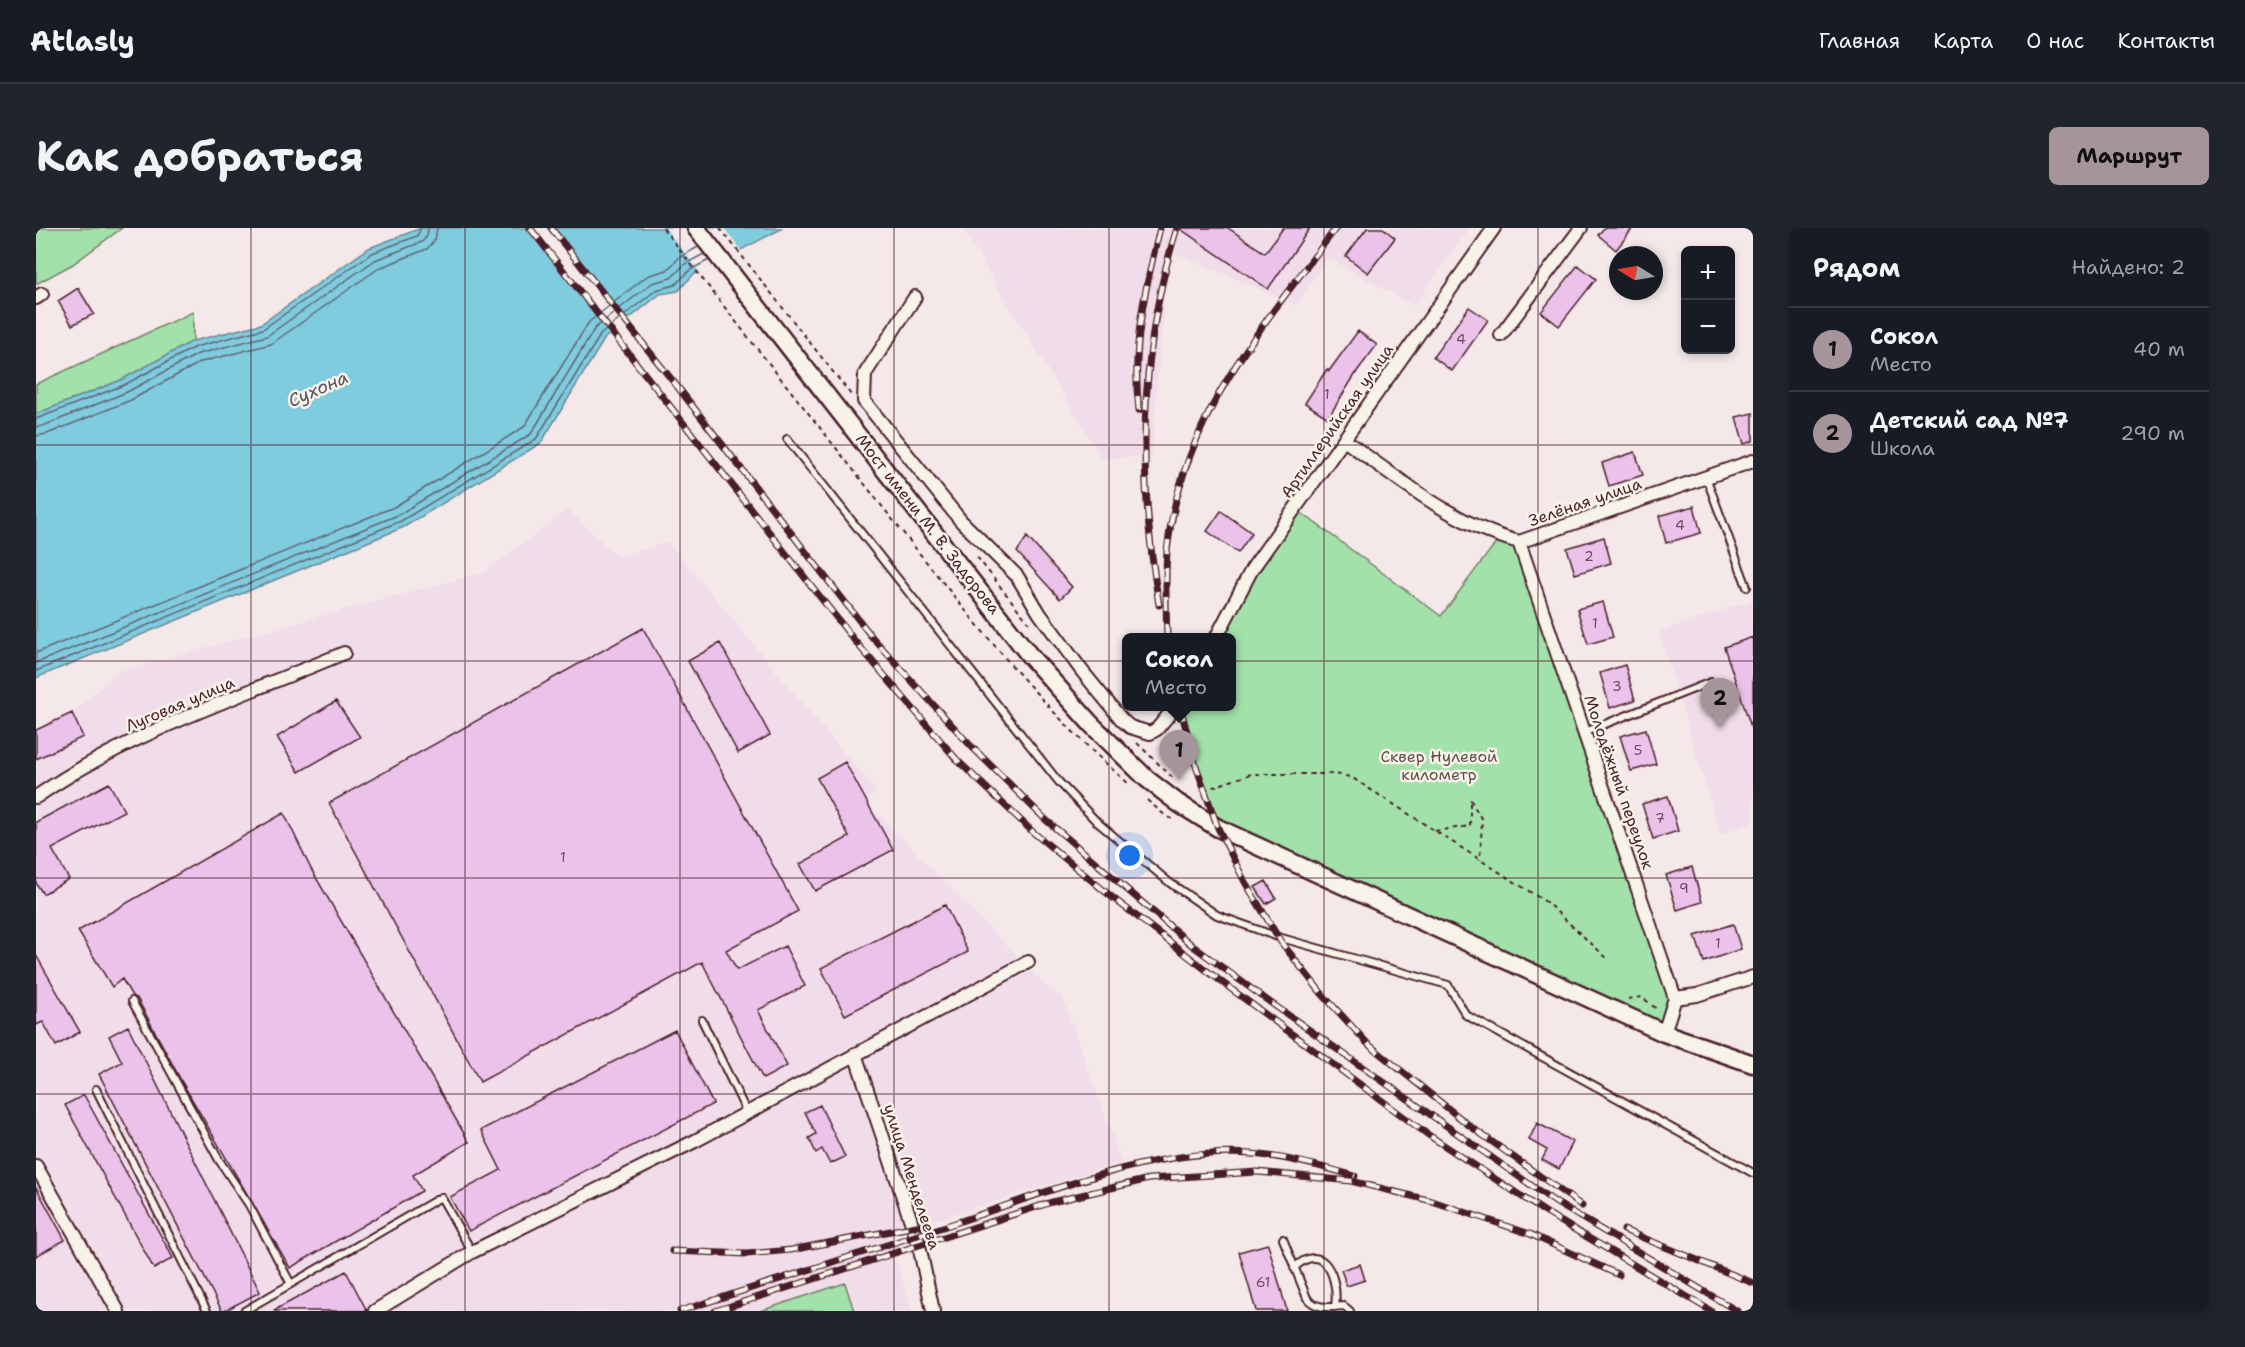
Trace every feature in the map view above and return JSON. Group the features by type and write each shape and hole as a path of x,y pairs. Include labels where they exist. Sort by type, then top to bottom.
{"main road":[{"name":"Мост имени М. В. Задорова","path":"696,228 1030,656 1117,751 1147,779 1178,803 1218,828 1664,1034 1753,1064"}],"street":[{"name":"Артиллерийская улица","path":"1219,633 1252,568 1494,228"},
{"path":"1501,335 1581,228"},
{"path":"915,297 865,374 864,401 961,521 1017,576 1040,614 1122,720 1130,727 1150,733 1157,729 1172,711"},
{"name":"Зелёная улица","path":"1344,440 1434,502 1500,537 1520,542 1753,461"},
{"name":"Молодёжный переулок","path":"1520,542 1675,998"},
{"name":"Луговая улица","path":"36,797 66,776 165,725 344,652"},
{"path":"375,1311 472,1252 695,1141 1028,962"},
{"path":"1664,1034 1675,998 1697,996 1753,977"},
{"name":"улица Менделеева","path":"855,1054 919,1245 933,1311"},
{"path":"36,1166 118,1311"}],"lane":[{"path":"786,439 1058,781 1097,822 1170,883 1217,915 1278,937 1448,986 1466,1015 1753,1173"},
{"path":"1706,477 1747,587"},
{"path":"1585,732 1711,682"},
{"path":"132,1001 219,1160 249,1205 291,1284"},
{"path":"702,1020 747,1113"},
{"path":"96,1089 207,1311"},
{"path":"244,1311 441,1197 472,1252"},
{"path":"1283,1239 1306,1298 1316,1307 1344,1306 1350,1311"},
{"path":"1294,1268 1303,1260 1312,1257 1320,1258 1325,1262 1337,1293 1335,1307"}],"path":[{"path":"663,228 971,618 1044,702 1096,756 1131,786"},
{"path":"1204,790 1251,774 1335,774 1351,777 1546,902 1608,959"},
{"path":"1140,794 1167,817"},
{"path":"1436,831 1470,825 1470,799 1482,820 1480,860"}],"shaded area":[{"path":"962,228 1470,228 1414,306 1328,258 1296,305 1168,250 1152,456 1102,459"},
{"path":"568,510 618,556 668,542 876,791 866,801 1052,992 1062,996 1122,1162 887,1235 913,1311 36,1311 36,730 72,713 119,671 484,572"},
{"path":"1753,600 1753,823 1720,834 1659,632"}],"green space":[{"path":"36,228 122,228 73,264 36,284"},
{"path":"193,312 193,341 121,380 36,414 36,384"},
{"name":"Сквер Нулевой километр","path":"1295,508 1441,616 1500,537 1519,542 1675,998 1664,1033 1218,828 1195,763 1181,711 1236,711 1236,633 1218,633"},
{"path":"845,1283 854,1311 760,1311"}],"water":[{"name":"Сухона","path":"421,228 783,228 693,275 678,291 660,294 605,338 541,443 404,527 36,678 36,414 121,380 193,341 261,324 369,248"}],"pier":[{"path":"530,228 551,228 627,324 615,334"},
{"path":"665,228 724,228 743,253 701,274"}],"building":[{"path":"1179,228 1228,228 1265,253 1283,228 1310,228 1268,289"},
{"path":"1367,228 1383,228 1395,238 1368,273 1346,256"},
{"path":"1604,228 1633,228 1619,246 1611,246 1598,235"},
{"path":"1578,265 1596,279 1559,326 1541,312"},
{"path":"78,288 94,314 72,325 58,301"},
{"path":"1469,307 1488,320 1452,371 1433,357"},
{"path":"1358,331 1377,345 1358,370 1328,418 1305,403 1327,369 1329,371"},
{"path":"1753,413 1753,441 1744,444 1736,417"},
{"path":"1635,452 1643,475 1609,486 1602,463"},
{"path":"1694,506 1701,533 1666,543 1659,516"},
{"path":"1221,511 1252,533 1238,553 1207,531"},
{"path":"1027,537 1072,587 1060,599 1017,552"},
{"path":"1604,537 1611,563 1575,574 1567,548"},
{"path":"1603,602 1613,637 1588,644 1577,609"},
{"path":"643,628 798,911 726,950 737,970 785,946 805,986 758,1010 787,1066 763,1079 702,962 480,1082 329,803"},
{"path":"1753,637 1753,727 1751,727 1724,647"},
{"path":"720,643 770,735 738,753 688,661"},
{"path":"1625,665 1635,700 1610,708 1600,673"},
{"path":"336,701 360,737 299,772 277,737"},
{"path":"72,713 83,737 36,759 36,730"},
{"path":"1646,729 1656,764 1631,771 1620,736"},
{"path":"845,762 893,850 815,891 800,864 849,837 817,778"},
{"path":"109,783 124,811 52,849 69,879 43,894 36,883 36,822"},
{"path":"1668,796 1678,831 1653,839 1642,804"},
{"path":"284,813 311,869 469,1142 413,1175 422,1191 290,1268 183,1084 137,998 132,996 122,979 112,987 78,931"},
{"path":"1692,867 1702,902 1677,910 1666,875"},
{"path":"1266,881 1276,898 1266,904 1255,887"},
{"path":"945,905 968,952 845,1015 821,968"},
{"path":"1733,924 1741,949 1704,962 1695,936"},
{"path":"36,955 80,1032 56,1046 43,1022 36,1025"},
{"path":"128,1026 260,1292 224,1311 99,1074 122,1062 109,1036"},
{"path":"675,1030 713,1104 469,1231 450,1197 501,1170 481,1130"},
{"path":"84,1095 173,1258 154,1269 65,1105"},
{"path":"820,1105 845,1157 830,1164 822,1149 816,1153 809,1138 816,1134 805,1112"},
{"path":"1537,1123 1573,1142 1559,1169 1542,1160 1547,1150 1529,1140"},
{"path":"36,1187 65,1240 36,1256"},
{"path":"1268,1244 1287,1311 1256,1311 1239,1252"},
{"path":"1360,1264 1365,1280 1347,1286 1341,1270"},
{"path":"346,1271 367,1311 273,1311"}],"railway":[{"path":"530,228 854,640 958,761 1034,833 1113,898 1223,983 1427,1134 1545,1212 1711,1311"},
{"path":"551,228 872,637 970,745 1046,820 1193,946 1271,1003 1555,1202 1737,1311"},
{"path":"1139,410 1138,341 1149,273 1160,228"},
{"path":"1159,605 1147,510 1146,415 1155,321 1164,275 1177,228"},
{"path":"1167,633 1167,551 1175,503 1189,459 1207,417 1228,378 1253,340 1336,228"},
{"path":"1181,711 1195,763 1218,828 1245,882 1281,942 1323,995 1368,1044 1470,1126 1582,1206"},
{"path":"680,1311 949,1225 1059,1187 1137,1165 1215,1154 1252,1154 1304,1162 1355,1176"},
{"path":"715,1311 1052,1202 1149,1179 1257,1172 1351,1181 1432,1201 1530,1234 1619,1275"},
{"path":"672,1251 747,1254 791,1250 927,1224"},
{"path":"1624,1230 1753,1283"}],"place":[{"name":"Детский сад №7","path":"1720,728"},
{"name":"Сокол","path":"1179,780"}]}
